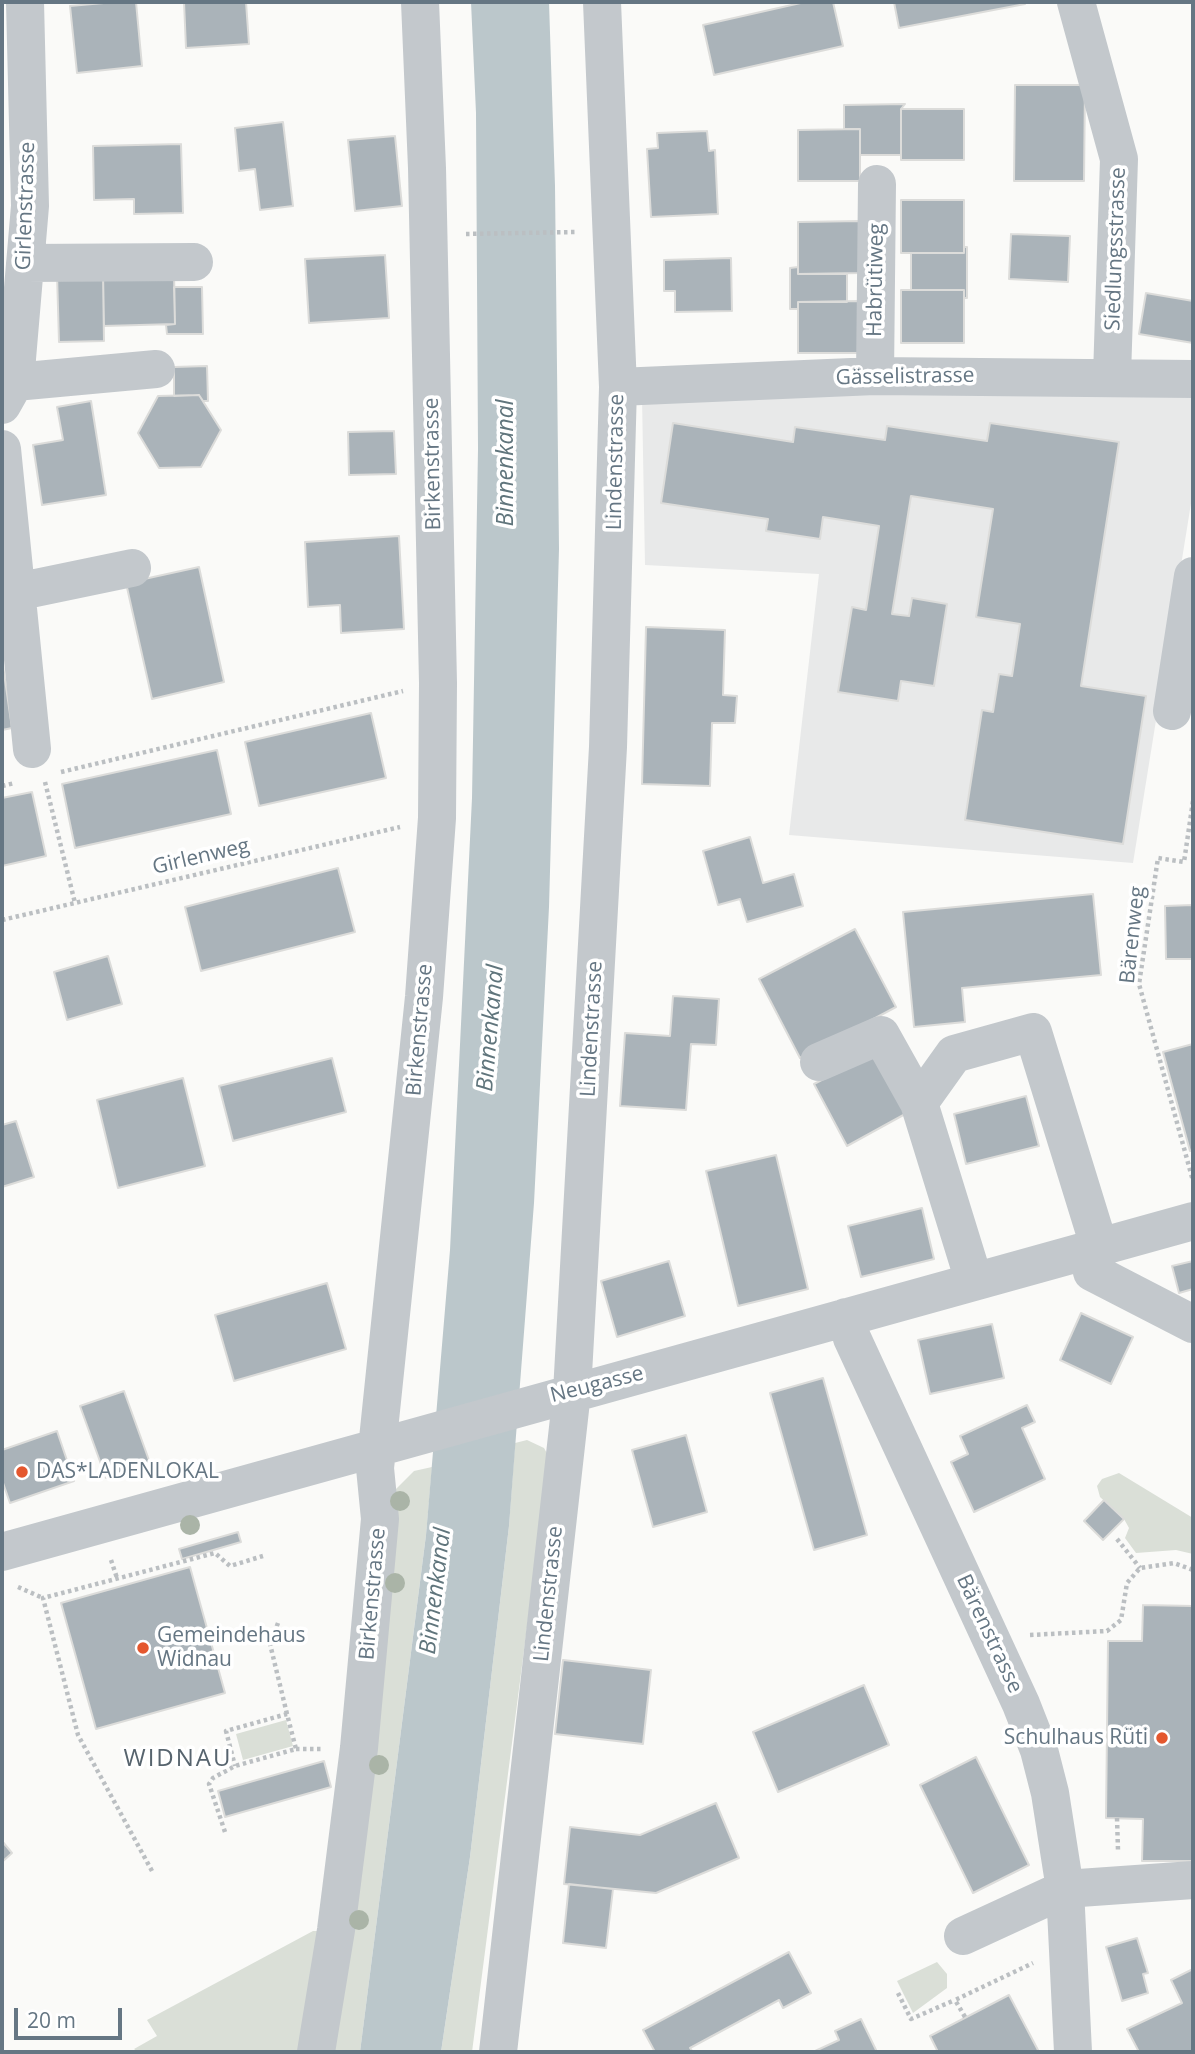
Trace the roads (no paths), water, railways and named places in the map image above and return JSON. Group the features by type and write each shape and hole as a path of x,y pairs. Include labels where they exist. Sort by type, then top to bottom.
{"street":[{"name":"Girlenstrasse","path":"9,394 30,206 14,71 25,2"},
{"name":"Birkenstrasse","path":"316,2052 336,1930 359,1748 380,1519 375,1468 424,997 437,818 438,683 427,168 420,2"},
{"name":"Lindenstrasse","path":"498,2052 559,1395 608,747 618,387 602,2"},
{"name":"Siedlungsstrasse","path":"1076,2 1119,159 1112,376"},
{"name":"Habrütiweg","path":"875,376 877,184"},
{"path":"25,263 194,262"},
{"path":"9,394 156,369"},
{"name":"Gässelistrasse","path":"618,387 875,376 1112,376 1193,379"},
{"path":"2,449 9,593 38,763"},
{"path":"9,593 132,568"},
{"path":"1172,711 1193,576"},
{"path":"919,1103 954,1054 1033,1031 1093,1248 1093,1272 1193,1324"},
{"path":"819,1062 881,1035 919,1103 974,1281"},
{"name":"Neugasse","path":"2,1552 377,1445 1193,1221"},
{"name":"Bärenstrasse","path":"846,1317 852,1338 1021,1704 1050,1793 1065,1889 1073,2052"},
{"path":"963,1936 1065,1889 1193,1880"}],"water":[{"name":"Binnenkanal","path":"471,2 549,2 555,186 559,549 549,907 534,1203 509,1526 470,1857 441,2052 360,2052 426,1535 450,1250 472,798 478,449 476,113"}],"place":[{"name":"DAS*LADENLOKAL","path":"22,1472"},
{"name":"Gemeindehaus Widnau","path":"143,1648"},
{"name":"Schulhaus Rüti","path":"1162,1738"}],"district":[{"name":"WIDNAU","path":"178,1759"}]}
